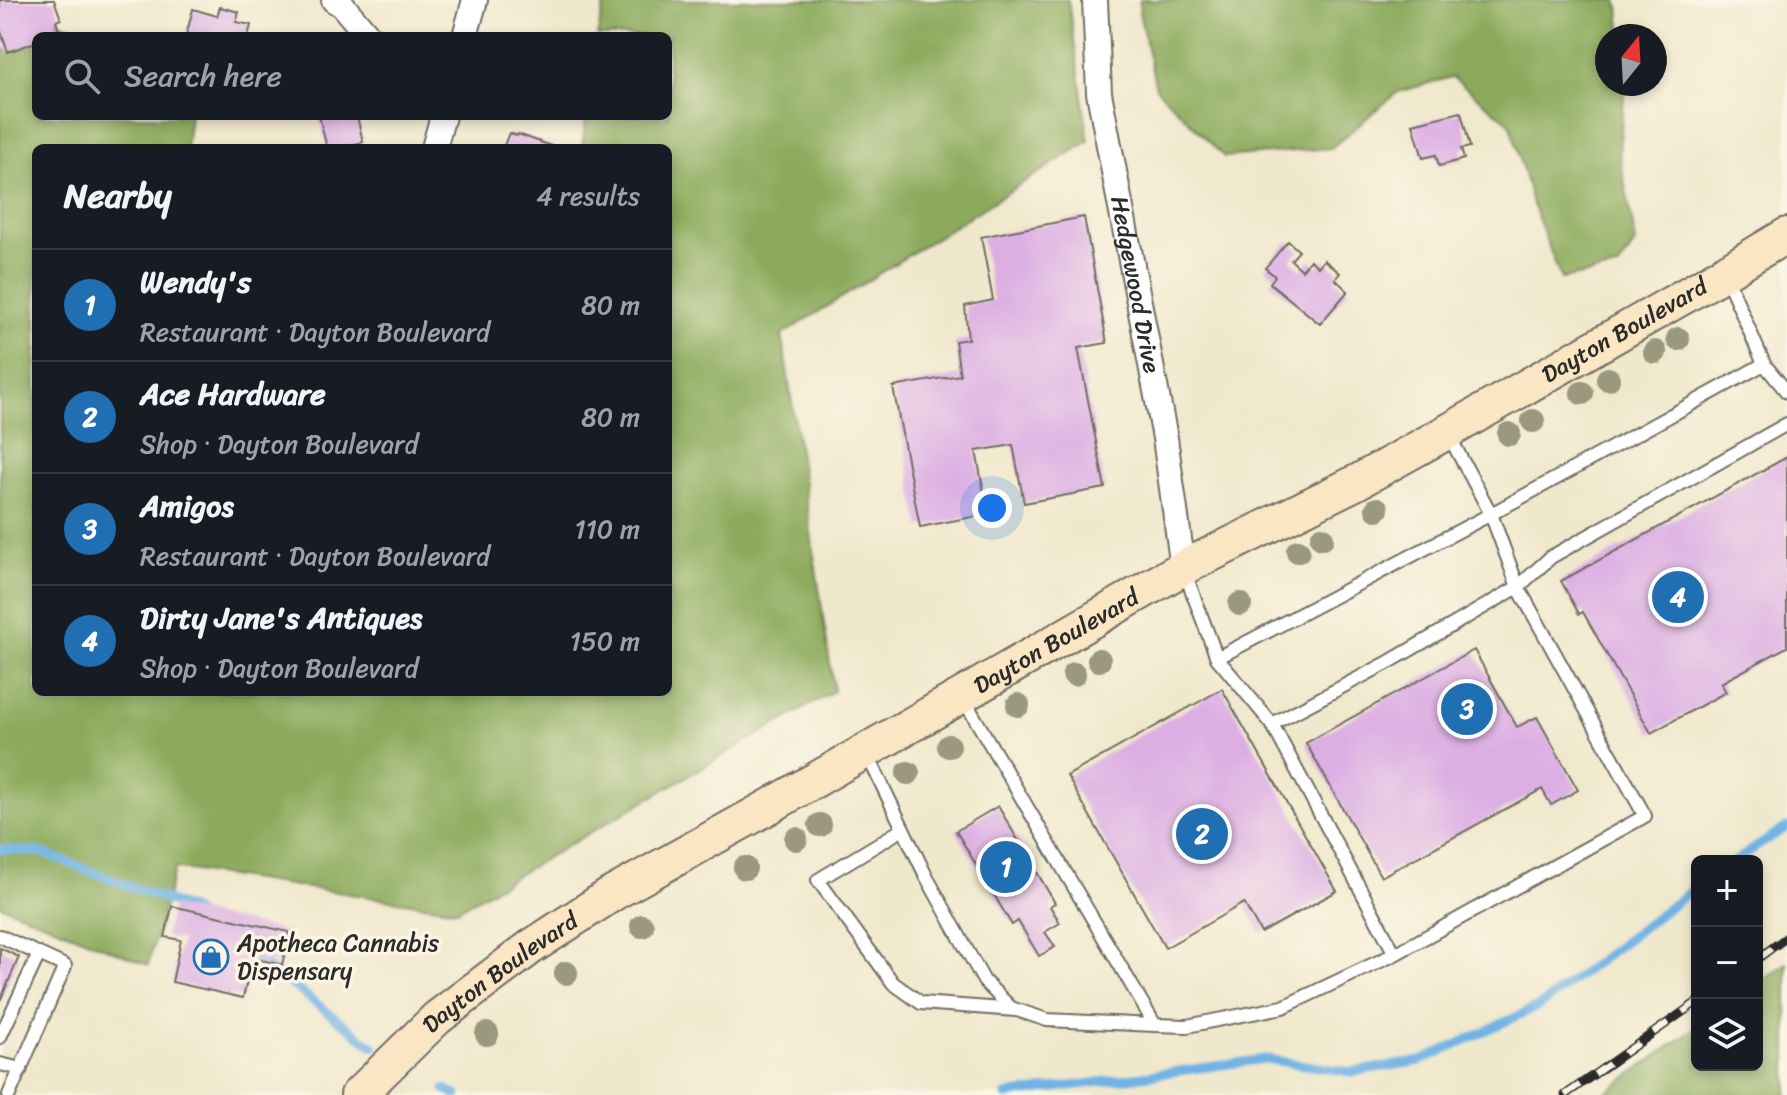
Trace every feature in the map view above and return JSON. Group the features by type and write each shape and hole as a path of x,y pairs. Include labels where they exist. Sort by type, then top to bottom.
{"main road":[{"name":"Dayton Boulevard","path":"358,1095 437,1018 531,947 612,894 1183,568 1357,482 1447,432 1787,235"}],"street":[{"path":"334,0 365,32"},
{"path":"466,32 475,0"},
{"name":"Hedgewood Drive","path":"1095,0 1099,93 1165,438 1183,568"}],"lane":[{"path":"1725,273 1764,364 1787,392"},
{"path":"1217,658 1491,514 1764,364"},
{"path":"1272,724 1389,662 1518,587 1551,557 1787,424"},
{"path":"865,751 926,876 984,981 1016,1010 1047,1020 1187,1026 1283,1007 1395,954 1645,816 1518,587 1491,514 1447,432"},
{"path":"1183,568 1217,658 1272,724 1395,954"},
{"path":"962,695 1155,1025"},
{"path":"903,829 818,880 893,983 921,1003 1016,1010"},
{"path":"0,936 65,966 9,1095"},
{"path":"0,1037 39,954"},
{"path":"0,1064 21,1069"}],"green space":[{"path":"605,0 1068,0 1089,141 782,335 834,691 457,910 175,868 148,965 0,905 0,54 48,17 83,32 32,32 32,120 190,120 186,144 32,144 32,696 672,696 672,144 582,144 586,120 672,120 672,32 598,32"},
{"path":"1140,0 1617,0 1621,24 1595,24 1595,96 1624,96 1619,153 1636,242 1618,268 1561,279 1531,200 1510,123 1452,77 1398,92 1331,148 1224,157 1156,88 1139,13"},
{"path":"1787,963 1787,1095 1602,1095 1691,1031 1691,1071 1763,1071 1763,980"}],"building":[{"path":"0,0 54,0 61,19 56,21 60,32 32,32 32,43 8,52 0,29"},
{"path":"220,7 239,12 236,22 251,25 249,32 187,32 193,9 217,16"},
{"path":"1461,112 1470,147 1461,149 1464,159 1439,166 1436,155 1423,158 1413,124"},
{"path":"320,120 358,120 363,142 326,144"},
{"path":"509,133 546,144 505,144"},
{"path":"1084,217 1107,343 1078,348 1105,488 1024,503 1013,445 976,451 988,514 920,527 893,387 960,375 955,341 968,339 965,306 993,300 981,237"},
{"path":"1288,241 1299,251 1291,260 1302,270 1310,260 1318,267 1324,260 1340,273 1335,279 1348,291 1320,324 1270,283 1275,276 1265,268"},
{"path":"1787,457 1787,647 1721,683 1726,692 1651,733 1583,612 1579,614 1561,581"},
{"path":"1474,650 1517,727 1537,717 1578,790 1551,805 1542,789 1381,877 1306,743"},
{"path":"1222,689 1337,891 1261,933 1244,903 1165,948 1067,776"},
{"path":"998,806 1055,903 1050,906 1060,923 1045,932 1055,947 1039,956 1018,921 1012,925 956,831"},
{"path":"172,906 289,932 282,965 252,958 243,998 172,982 181,940 165,937"},
{"path":"0,948 19,957 0,1001"}],"waterway":[{"path":"1744,855 1787,827"},
{"path":"0,849 41,852 192,910 202,918"},
{"path":"1006,1095 1265,1059 1351,1072 1421,1061 1541,1005 1691,891"},
{"path":"249,953 374,1047"},
{"path":"445,1089 457,1095"}],"railway":[{"path":"1763,955 1787,937"},
{"path":"1565,1095 1691,1006"}],"place":[{"name":"Dirty Jane's Antiques","path":"1678,597"},
{"name":"Amigos","path":"1467,709"},
{"name":"Ace Hardware","path":"1202,834"},
{"name":"Wendy's","path":"1006,867"},
{"name":"Apotheca Cannabis Dispensary","path":"211,957"}]}
